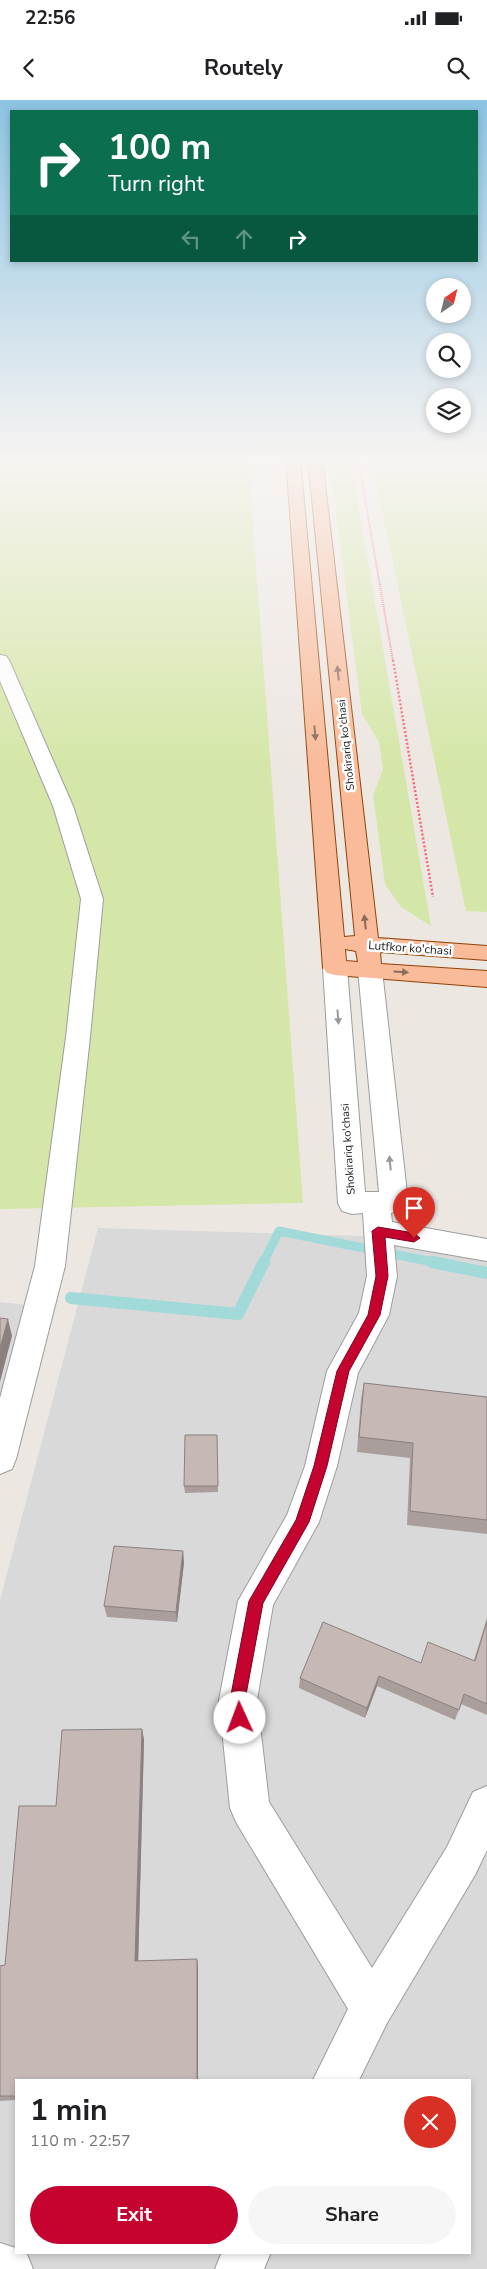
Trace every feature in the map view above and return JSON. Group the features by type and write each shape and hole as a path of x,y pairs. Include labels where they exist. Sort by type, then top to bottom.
{"main road":[{"name":"Shokirariq ko'chasi","path":"301,559 335,968"},
{"name":"Shokirariq ko'chasi","path":"326,559 370,970"},
{"name":"Lutfkor ko'chasi","path":"332,942 487,954"},
{"name":"Lutfkor ko'chasi","path":"335,968 487,979"}],"street":[{"path":"0,660 63,806 92,899 78,1037 50,1266 0,1460"},
{"name":"Shokirariq ko'chasi","path":"335,968 352,1203 377,1217 394,1202 370,970"},
{"path":"372,2008 250,1808 238,1700 256,1601 302,1522 320,1466 343,1371 374,1315 382,1276 377,1217 487,1250"},
{"path":"336,2079 372,2008 461,1861 487,1806"},
{"path":"238,2269 246,2254"},
{"path":"0,2267 10,2269"}],"path":[{"path":"375,559 433,897"}],"shaded area":[{"path":"98,1228 361,1236 487,1259 487,2269 0,2269 0,1600"},
{"path":"0,1302 28,1305 0,1407"}],"green space":[{"path":"0,559 255,559 303,1203 0,1209"},
{"path":"342,559 368,559 431,926 401,907 385,884 373,796 383,769 379,742 362,714"},
{"path":"392,559 487,559 487,912 466,911"}],"building":[{"path":"0,1318 8,1319 0,1348"},
{"path":"364,1383 487,1397 487,1520 410,1511 413,1443 359,1437"},
{"path":"185,1435 217,1435 218,1486 184,1486"},
{"path":"114,1546 183,1551 176,1612 104,1606"},
{"path":"487,1621 487,1704 464,1694 459,1710 379,1676 367,1708 300,1678 323,1622 421,1663 428,1642 475,1661"},
{"path":"142,1729 135,1961 197,1959 197,2079 15,2079 15,2096 0,2096 0,1966 5,1965 19,1806 56,1806 62,1730"}],"waterway":[{"path":"263,1263 279,1231 438,1263"},
{"path":"71,1298 238,1314 264,1262"},
{"path":"432,1262 487,1273"}],"route":[{"path":"240,1718 238,1700 256,1601 302,1522 320,1466 343,1371 374,1315 382,1276 378,1231 414,1238"}]}
